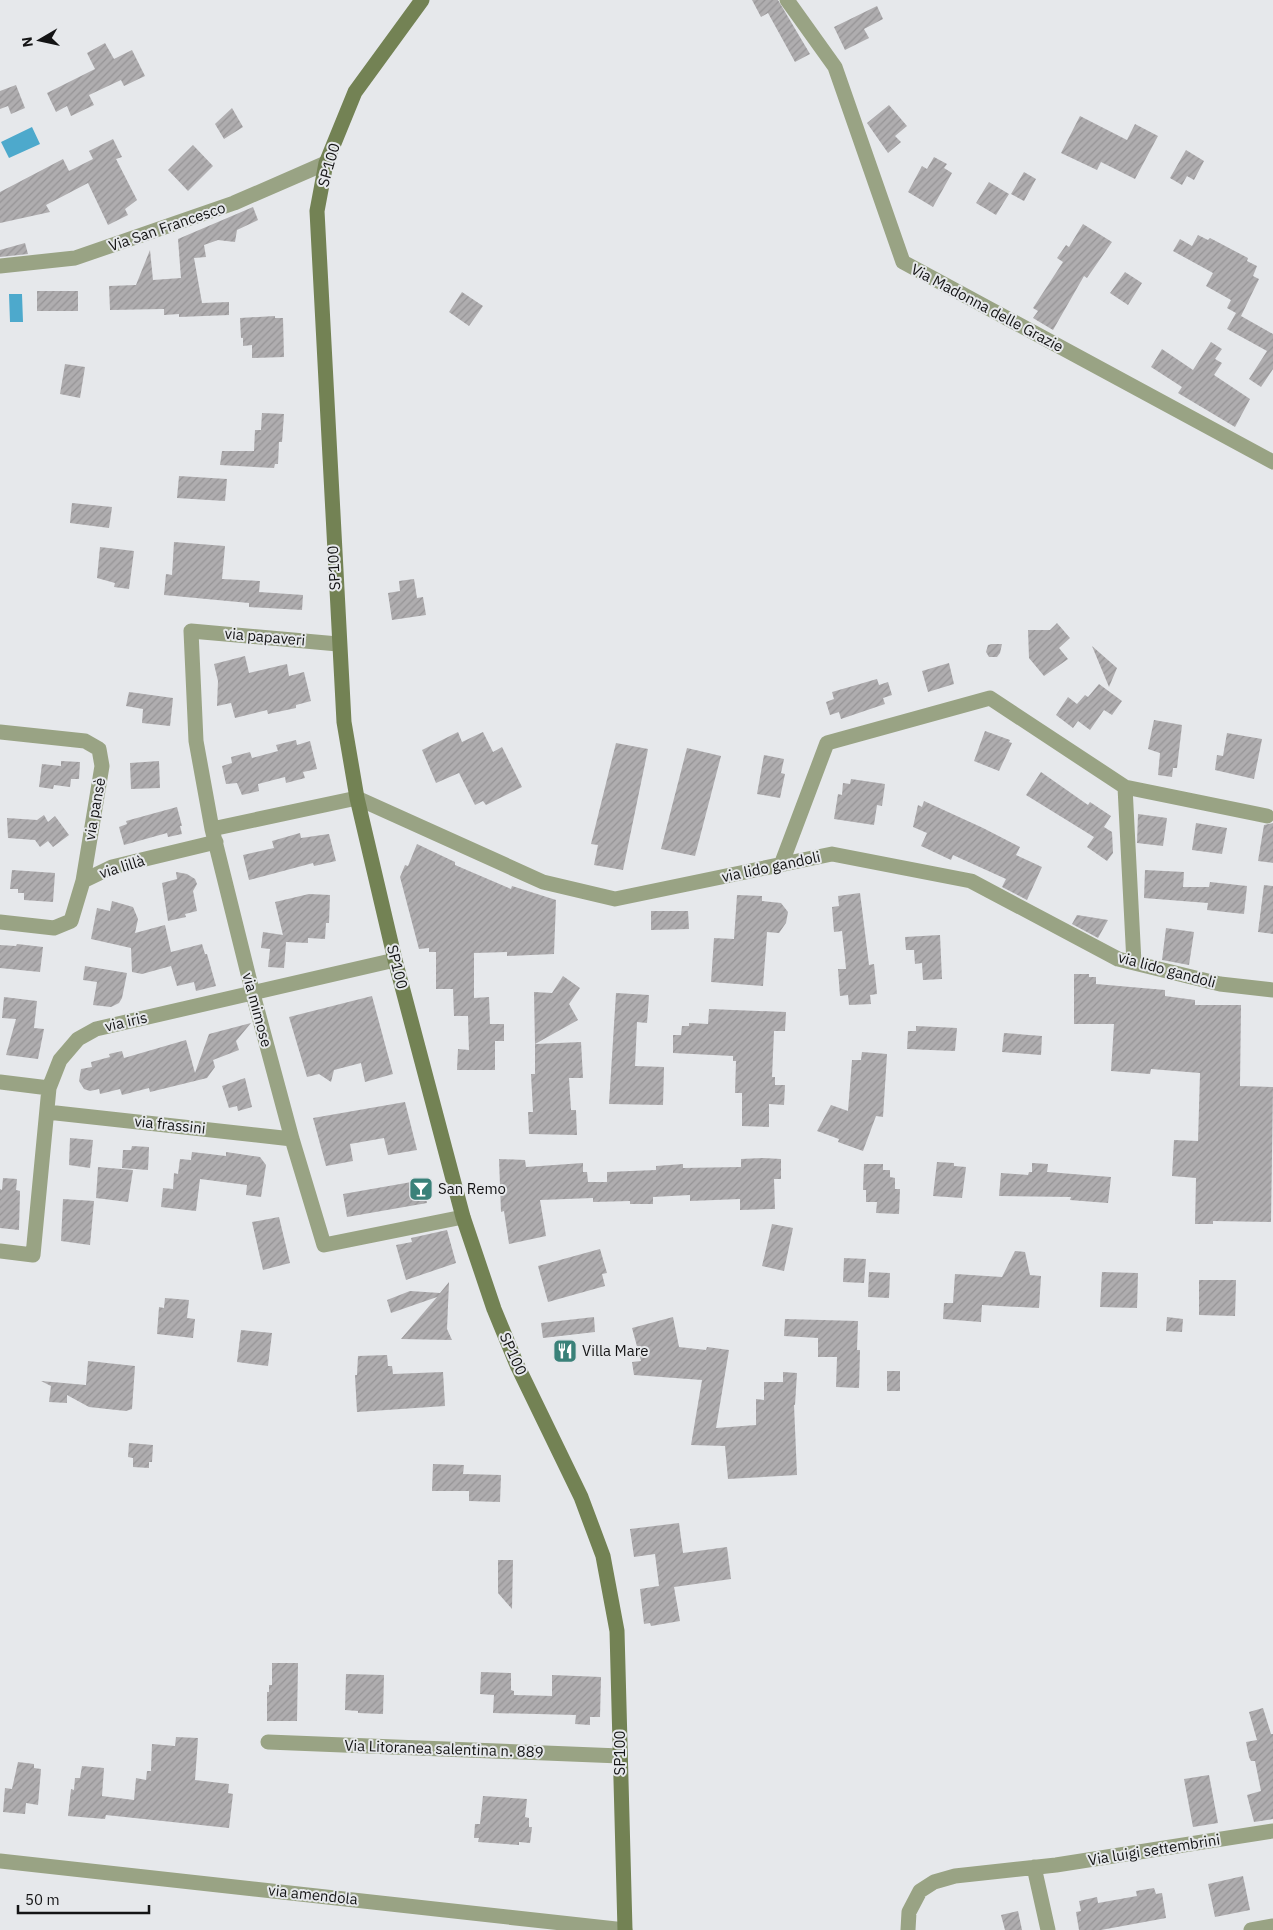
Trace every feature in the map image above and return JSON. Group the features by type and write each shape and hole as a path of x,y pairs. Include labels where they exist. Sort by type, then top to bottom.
{"main road":[{"name":"SP100","path":"422,0 355,92 326,163 317,211 338,644 344,722 356,798 395,960 463,1218 494,1309 517,1365 581,1497 603,1556 616,1632 625,1930"}],"street":[{"name":"Via Madonna delle Grazie","path":"787,0 835,67 903,262 1273,462"},
{"name":"Via San Francesco","path":"0,266 75,258 234,203 326,163"},
{"name":"via papaveri","path":"191,631 338,644"},
{"name":"via mimose","path":"191,631 196,741 214,835 253,994 292,1139 324,1245 463,1218"},
{"path":"781,865 827,743 990,698 1125,787 1268,816"},
{"name":"via pansè","path":"0,732 84,741 99,749 102,766 83,881"},
{"path":"1125,787 1134,963"},
{"name":"via lillà","path":"0,922 54,928 71,922 83,881 112,867 214,835 356,798"},
{"name":"via lido gandoli","path":"356,798 543,882 615,899 832,854 971,881 1118,959 1220,984 1273,990"},
{"name":"via iris","path":"0,1251 34,1254 49,1088 60,1060 78,1039 96,1029 395,960"},
{"path":"0,1082 49,1088"},
{"name":"via frassini","path":"47,1112 292,1139"},
{"name":"Via Litoranea salentina n. 889","path":"268,1742 620,1756"},
{"name":"Via luigi settembrini","path":"908,1930 910,1912 920,1890 934,1882 955,1876 1034,1867 1273,1831"},
{"name":"via amendola","path":"0,1861 625,1930"},
{"path":"1034,1867 1048,1930"},
{"path":"1251,1930 1273,1926"}],"water":[{"path":"32,127 40,144 9,158 1,142"},
{"path":"9,294 22,294 23,322 10,322"}],"building":[{"path":"752,0 778,0 810,54 795,62 768,13 761,17"},
{"path":"877,6 883,19 864,29 869,38 845,50 834,27"},
{"path":"105,43 114,59 132,50 145,76 124,86 121,80 89,95 94,105 71,116 67,106 56,112 47,93 95,69 87,53"},
{"path":"16,85 25,108 11,114 8,106 0,109 0,91"},
{"path":"889,105 907,126 895,136 901,142 888,153 867,123"},
{"path":"232,108 243,127 224,139 215,124"},
{"path":"1080,116 1127,140 1135,124 1158,136 1135,179 1101,162 1097,170 1061,153"},
{"path":"113,139 122,157 116,159 137,200 125,209 128,215 108,225 88,183 46,205 50,212 0,223 0,192 63,159 69,171 93,159 89,151"},
{"path":"193,145 213,166 188,191 168,170"},
{"path":"1186,150 1204,161 1194,180 1187,176 1182,185 1170,178"},
{"path":"934,157 947,164 944,168 952,173 933,207 908,192 922,166 927,169"},
{"path":"1024,172 1036,179 1024,201 1011,194"},
{"path":"989,182 1009,194 996,215 976,203"},
{"path":"253,207 258,220 237,230 235,242 218,240 204,245 206,257 194,258 202,303 229,302 229,315 179,317 179,314 164,315 164,309 110,310 109,286 136,285 150,250 153,280 181,278 178,239"},
{"path":"1083,224 1112,242 1087,278 1084,276 1053,330 1033,318 1038,311 1033,308 1063,262 1057,258 1066,245 1069,247"},
{"path":"1198,235 1208,240 1210,238 1248,258 1247,261 1257,266 1253,276 1259,279 1241,316 1273,334 1273,369 1261,387 1249,379 1267,351 1227,329 1236,313 1227,308 1231,300 1206,286 1213,273 1173,251 1180,239 1192,246"},
{"path":"25,243 28,254 0,257 0,250"},
{"path":"1125,272 1142,283 1128,305 1110,293"},
{"path":"37,291 78,291 78,311 37,311"},
{"path":"462,292 483,306 469,326 449,312"},
{"path":"275,316 275,318 283,318 284,357 252,358 252,345 243,346 240,318"},
{"path":"1211,342 1222,349 1215,359 1222,363 1214,375 1250,399 1235,427 1178,393 1182,387 1151,367 1162,349 1193,370"},
{"path":"65,364 85,367 80,398 60,394"},
{"path":"262,413 284,414 282,442 279,442 278,464 275,464 274,468 220,465 222,451 254,451 255,430 261,430"},
{"path":"179,476 227,479 225,501 177,498"},
{"path":"72,503 112,507 109,528 70,523"},
{"path":"174,542 225,546 222,579 260,581 259,592 303,595 302,610 249,607 249,603 164,595 166,574 172,575"},
{"path":"100,547 134,551 129,589 114,587 115,583 97,578"},
{"path":"414,579 417,598 423,597 426,615 392,620 388,593 400,591 399,581"},
{"path":"1057,623 1070,638 1059,648 1068,659 1044,676 1029,658 1028,630 1050,630"},
{"path":"1002,644 997,657 989,657 986,652 988,645"},
{"path":"1092,646 1117,668 1109,687"},
{"path":"245,656 249,673 287,664 289,676 304,672 311,701 296,705 296,708 268,714 267,710 235,718 231,703 217,706 218,681 214,664"},
{"path":"949,663 954,684 928,692 922,671"},
{"path":"877,679 879,685 888,682 892,695 883,698 885,704 841,719 839,712 830,715 826,702 834,699 832,692"},
{"path":"1099,684 1122,701 1112,715 1104,710 1090,730 1078,721 1073,728 1056,715 1068,697 1077,704 1085,695 1088,697"},
{"path":"129,692 173,698 170,726 142,723 143,709 126,706"},
{"path":"1154,720 1182,725 1177,768 1173,768 1172,777 1158,775 1160,753 1148,749"},
{"path":"985,731 1010,740 1009,742 1012,743 999,771 974,761"},
{"path":"458,732 462,742 483,732 493,752 502,747 522,787 486,805 483,801 475,805 459,773 436,783 422,750"},
{"path":"1227,733 1262,739 1254,779 1215,770 1217,755 1223,756"},
{"path":"296,740 297,745 310,741 317,769 303,772 305,778 286,783 285,777 258,784 259,791 242,795 237,783 226,784 222,766 232,763 231,757 250,752 252,758 278,751 276,745"},
{"path":"616,743 648,749 623,870 594,865 598,845 591,844"},
{"path":"687,748 721,756 695,856 661,849"},
{"path":"764,755 784,759 781,773 785,774 780,798 757,794"},
{"path":"61,761 80,762 79,779 71,779 70,787 54,785 53,789 39,787 42,764 61,766"},
{"path":"159,761 160,788 131,789 130,763"},
{"path":"1041,772 1088,805 1090,802 1111,816 1104,827 1112,832 1113,853 1107,861 1087,847 1094,837 1026,795"},
{"path":"851,779 885,784 882,806 877,805 874,825 834,819 838,794 842,795 843,783 850,784"},
{"path":"924,801 1020,847 1016,855 1042,867 1027,900 1002,887 1006,879 953,855 951,860 921,846 927,833 913,827 918,805 922,807"},
{"path":"177,807 182,834 168,837 167,833 124,845 119,827 127,824 126,821"},
{"path":"1138,814 1167,818 1163,846 1137,843"},
{"path":"44,815 48,822 55,816 69,835 53,847 48,841 40,847 35,840 8,838 7,818 37,820"},
{"path":"1196,823 1227,828 1222,854 1192,850"},
{"path":"1273,823 1273,863 1258,861 1264,825"},
{"path":"300,833 301,838 329,834 336,861 314,866 313,863 249,880 243,855 274,848 272,841"},
{"path":"417,844 455,862 455,865 511,889 512,886 556,900 554,954 507,956 507,952 474,953 474,998 489,997 490,1024 504,1024 504,1041 495,1041 495,1070 457,1070 458,1049 469,1050 468,1016 454,1016 453,989 436,989 436,952 429,952 429,948 419,949 400,877 405,865 408,866"},
{"path":"12,870 55,873 53,902 24,900 24,893 18,893 18,889 10,889"},
{"path":"1145,870 1184,872 1183,887 1209,887 1210,882 1247,886 1244,914 1207,910 1208,903 1144,898"},
{"path":"176,872 187,874 195,879 197,884 193,891 197,911 185,914 186,917 168,921 162,883 177,879"},
{"path":"1264,885 1273,886 1273,934 1258,932"},
{"path":"860,893 869,965 874,964 877,994 870,995 871,1004 849,1005 848,995 840,996 838,969 846,969 842,931 834,932 832,907 839,906 838,896"},
{"path":"309,894 330,895 329,923 326,923 325,939 308,938 308,943 286,942 284,968 268,967 270,949 261,948 263,932 283,935 275,902"},
{"path":"737,895 762,896 762,901 781,903 788,912 786,923 779,933 767,932 763,986 711,982 714,938 734,939"},
{"path":"112,901 133,907 138,919 135,933 165,925 171,952 202,944 205,954 207,954 216,986 196,991 194,982 177,986 171,966 142,974 132,972 131,948 91,939 97,908 110,911"},
{"path":"651,911 688,911 689,929 651,930"},
{"path":"1077,915 1108,920 1098,938 1072,924"},
{"path":"1166,928 1194,932 1189,965 1162,960"},
{"path":"940,935 942,979 923,980 922,963 915,964 914,950 906,950 905,937"},
{"path":"17,944 43,947 40,972 0,968 0,945 16,946"},
{"path":"85,966 127,973 122,998 119,1003 111,1007 93,1005 97,982 83,980"},
{"path":"1074,974 1089,974 1089,977 1096,977 1096,984 1165,990 1165,996 1195,1000 1195,1005 1241,1005 1240,1086 1273,1087 1271,1222 1213,1221 1213,1224 1195,1224 1196,1178 1172,1176 1174,1140 1198,1141 1200,1073 1151,1069 1150,1074 1111,1071 1114,1024 1074,1024"},
{"path":"563,976 580,988 569,1004 578,1020 535,1044 534,992 552,993"},
{"path":"616,993 649,995 647,1023 637,1022 635,1066 664,1067 663,1105 609,1104"},
{"path":"372,996 393,1074 365,1082 361,1063 334,1070 331,1082 319,1074 307,1077 289,1017"},
{"path":"4,997 37,1001 34,1028 44,1029 38,1059 6,1055 16,1019 2,1018"},
{"path":"709,1009 786,1012 785,1031 774,1031 772,1077 775,1077 775,1085 785,1085 784,1105 769,1104 769,1127 742,1126 742,1093 735,1093 736,1061 733,1061 733,1056 673,1053 673,1035 681,1035 682,1026 689,1026 689,1023 708,1024"},
{"path":"251,1023 236,1041 239,1050 213,1060 215,1067 207,1078 150,1092 149,1088 122,1095 120,1089 100,1094 99,1089 90,1091 84,1089 79,1081 81,1069 92,1067 91,1062 110,1057 109,1054 122,1051 124,1058 186,1040 195,1073 209,1034"},
{"path":"916,1026 957,1028 955,1051 907,1049 908,1031 916,1031"},
{"path":"1004,1033 1042,1036 1041,1055 1002,1052"},
{"path":"581,1042 583,1078 569,1078 571,1110 576,1110 577,1135 529,1134 528,1112 533,1112 531,1074 535,1074 535,1044"},
{"path":"862,1052 887,1054 883,1117 876,1116 863,1151 838,1142 839,1139 817,1131 831,1105 848,1111 852,1060 861,1060"},
{"path":"245,1078 252,1107 238,1111 237,1106 229,1108 222,1086"},
{"path":"405,1102 417,1150 388,1155 384,1138 350,1144 353,1161 326,1166 313,1118"},
{"path":"70,1138 93,1140 90,1168 69,1165"},
{"path":"132,1146 149,1147 148,1170 122,1168 123,1150 131,1150"},
{"path":"192,1152 226,1156 226,1152 260,1157 266,1165 261,1197 246,1195 247,1185 200,1179 196,1211 161,1207 163,1188 173,1189 174,1173 178,1174 180,1159 191,1160"},
{"path":"499,1159 525,1160 526,1167 583,1163 583,1172 587,1172 588,1182 607,1182 607,1172 656,1170 656,1166 683,1164 683,1168 741,1167 741,1159 781,1159 781,1179 774,1179 775,1209 740,1210 740,1199 690,1201 690,1195 653,1197 653,1204 630,1204 630,1201 593,1202 593,1198 540,1200 546,1236 509,1244 504,1211 501,1212"},
{"path":"937,1162 954,1163 954,1166 966,1167 962,1198 933,1196"},
{"path":"1032,1163 1048,1164 1047,1172 1111,1177 1108,1203 1070,1200 1071,1197 999,1196 1001,1173 1028,1175 1029,1172 1032,1172"},
{"path":"864,1164 883,1164 883,1170 890,1170 890,1177 895,1178 895,1189 900,1189 899,1214 876,1213 877,1202 866,1202 866,1190 863,1190"},
{"path":"98,1167 133,1170 128,1202 96,1198"},
{"path":"3,1178 17,1179 16,1190 20,1191 19,1230 0,1228 0,1189 2,1190"},
{"path":"423,1180 427,1203 347,1217 343,1194"},
{"path":"63,1199 94,1201 90,1245 61,1241"},
{"path":"279,1217 290,1263 263,1270 252,1222"},
{"path":"772,1224 793,1228 784,1271 762,1266"},
{"path":"447,1230 456,1263 406,1280 396,1245 412,1242 411,1238"},
{"path":"600,1249 607,1273 602,1274 605,1286 548,1302 538,1266"},
{"path":"1015,1251 1025,1252 1030,1275 1041,1276 1039,1308 982,1305 981,1322 943,1319 944,1303 953,1303 955,1274 1002,1277"},
{"path":"844,1258 866,1259 864,1283 843,1282"},
{"path":"869,1272 890,1273 889,1298 868,1297"},
{"path":"1102,1272 1138,1273 1137,1308 1100,1307"},
{"path":"1199,1280 1236,1280 1235,1316 1199,1315"},
{"path":"449,1282 447,1329 452,1340 401,1339 437,1297 391,1313 387,1300 410,1291 440,1293"},
{"path":"165,1298 189,1300 187,1318 195,1319 193,1338 157,1334 159,1307 164,1308"},
{"path":"594,1317 595,1332 543,1338 541,1323"},
{"path":"673,1317 679,1347 706,1350 707,1347 729,1350 716,1428 756,1425 756,1399 764,1400 764,1382 783,1382 783,1372 797,1373 794,1405 797,1475 728,1479 725,1446 691,1445 702,1380 634,1375 632,1362 641,1361 632,1328"},
{"path":"1167,1317 1183,1319 1182,1332 1166,1331"},
{"path":"785,1319 858,1321 857,1350 860,1350 859,1388 836,1387 837,1357 818,1357 818,1338 784,1336"},
{"path":"241,1330 272,1333 268,1366 237,1362"},
{"path":"387,1355 388,1366 392,1366 393,1374 443,1372 445,1406 357,1412 355,1375 357,1375 358,1356"},
{"path":"88,1361 135,1366 132,1409 126,1411 89,1407 67,1395 67,1403 49,1402 51,1386 41,1381 86,1385"},
{"path":"887,1371 900,1371 900,1391 887,1391"},
{"path":"129,1443 153,1445 152,1462 149,1462 149,1468 133,1467 133,1458 128,1457"},
{"path":"433,1464 464,1465 463,1474 501,1475 500,1502 469,1501 469,1491 432,1491"},
{"path":"679,1523 683,1553 727,1547 731,1579 674,1587 680,1621 651,1626 650,1623 644,1624 640,1589 659,1586 655,1554 634,1557 630,1529"},
{"path":"498,1560 513,1560 512,1609 498,1593"},
{"path":"272,1663 298,1663 297,1721 267,1721 267,1692 269,1692 269,1685 272,1685"},
{"path":"481,1672 511,1673 511,1690 514,1691 514,1695 552,1696 552,1675 601,1677 600,1717 590,1717 590,1725 575,1724 576,1715 493,1713 494,1695 480,1694"},
{"path":"346,1674 384,1675 383,1714 358,1713 358,1711 345,1710"},
{"path":"1263,1708 1271,1734 1273,1734 1273,1819 1254,1822 1247,1795 1261,1791 1255,1761 1251,1761 1249,1757 1246,1742 1257,1740 1249,1712"},
{"path":"176,1737 198,1738 195,1780 229,1784 228,1793 233,1794 229,1828 106,1815 105,1819 68,1816 71,1789 74,1790 75,1778 80,1778 82,1766 104,1768 102,1796 134,1800 136,1778 146,1780 147,1771 151,1771 152,1744 175,1746"},
{"path":"18,1762 34,1764 34,1768 41,1769 38,1805 26,1803 25,1814 3,1812 5,1788 12,1789"},
{"path":"1209,1775 1218,1823 1193,1827 1184,1779"},
{"path":"483,1796 527,1799 525,1817 529,1818 529,1827 532,1827 530,1843 519,1842 519,1845 478,1842 479,1838 474,1838 475,1824 480,1824"},
{"path":"1243,1876 1250,1910 1215,1917 1208,1884"},
{"path":"1154,1888 1156,1894 1162,1893 1166,1918 1101,1930 1079,1930 1076,1912 1081,1911 1079,1901 1097,1897 1098,1903 1137,1896 1136,1891"},
{"path":"1018,1911 1022,1930 1005,1930 1001,1915"}],"place":[{"name":"San Remo","path":"421,1189"},
{"name":"Villa Mare","path":"565,1351"}]}
